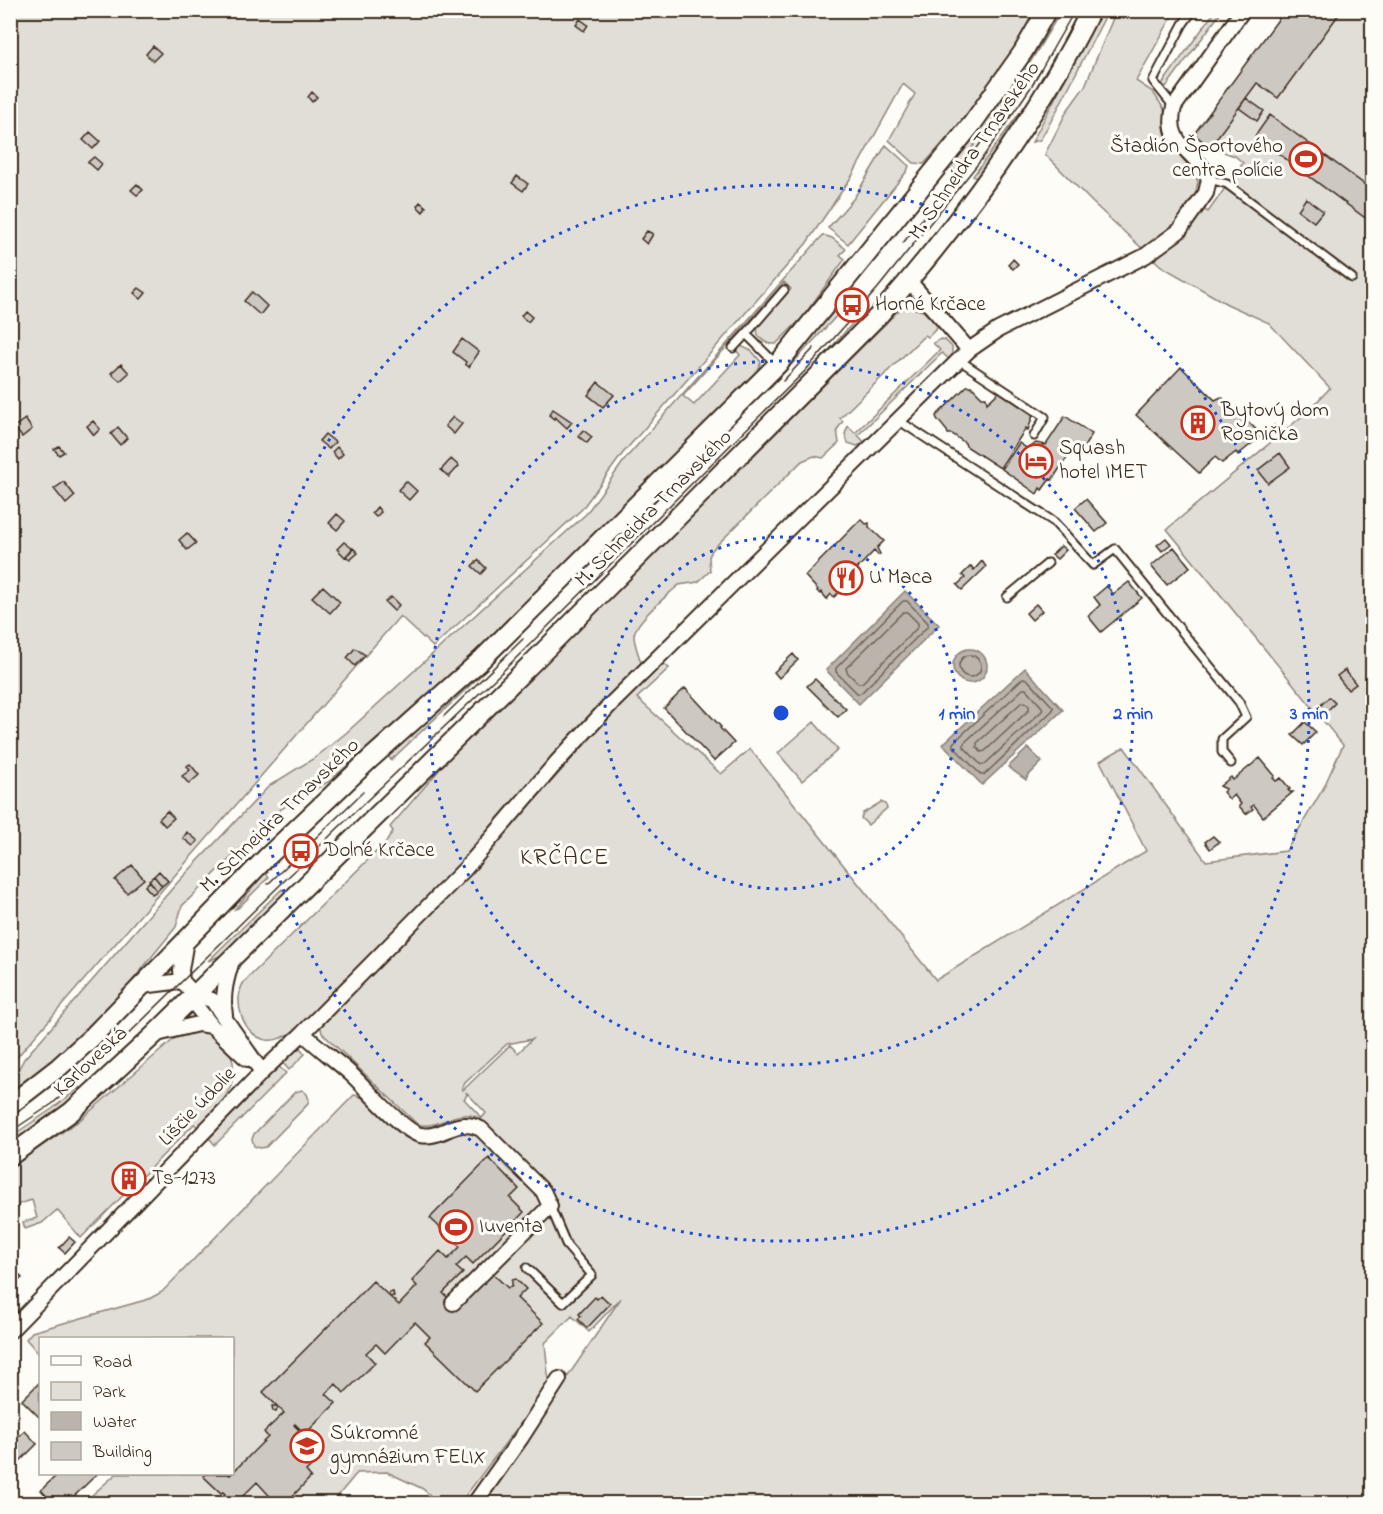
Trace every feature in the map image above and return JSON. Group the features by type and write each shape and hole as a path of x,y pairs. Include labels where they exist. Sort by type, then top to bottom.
{"main road":[{"name":"M. Schneidra Trnavského","path":"142,986 355,772 501,641 777,365 972,124 1023,52 1047,10"},
{"name":"M. Schneidra Trnavského","path":"195,995 780,416 879,315 952,228 1009,148 1058,72 1091,10"},
{"name":"Karloveská","path":"10,1105 59,1067 142,986"},
{"name":"Karloveská","path":"10,1156 71,1112 195,995"}],"street":[{"path":"1209,179 1199,163 1179,145 1174,135 1172,115 1174,107 1243,10"},
{"name":"Líščie údolie","path":"10,1331 262,1072 465,869 556,763 609,706 969,350 998,330 1146,256 1179,231 1206,193 1209,179"},
{"path":"909,280 969,350"},
{"path":"186,940 181,970 182,981 195,995 212,1000 262,1072"},
{"path":"225,1017 224,990 234,956"},
{"path":"142,986 182,981"},
{"path":"195,995 196,1006 212,1026 262,1072"},
{"path":"155,1034 198,1023 212,1026"},
{"path":"303,1033 350,1073 406,1127 417,1134 429,1136 464,1124 473,1125 481,1129 543,1191 550,1206 453,1303"},
{"path":"474,1503 521,1438 559,1379"}],"lane":[{"path":"1174,107 1153,81 1183,24 1193,10"},
{"path":"1209,179 1227,184 1352,278"},
{"path":"733,348 784,290"},
{"path":"746,334 777,365"},
{"path":"959,360 1045,417 1034,436"},
{"path":"898,420 1054,522 1093,565 1115,549 1239,702 1246,717 1222,739 1222,752 1231,763"},
{"path":"1007,597 1048,562"},
{"path":"527,1268 563,1303 592,1275 567,1246 550,1206"}],"green space":[{"path":"1216,10 1222,11 1166,87 1162,84"},
{"path":"11,11 1037,11 985,90 924,164 914,163 889,140 915,94 903,84 852,176 806,244 623,453 582,509 433,647 400,616 11,1064"},
{"path":"1058,11 1061,11 1010,96 954,173 949,168 1007,92"},
{"path":"1101,11 1108,11 1055,114 1040,140 1032,142"},
{"path":"1116,11 1175,11 1136,81 1153,92 1164,109 1169,143 1198,181 1194,203 1208,212 1243,163 1235,156 1210,147 1194,134 1285,11 1372,11 1372,1503 482,1503 621,1298 589,1332 572,1316 545,1343 549,1384 522,1426 516,1429 460,1503 438,1503 423,1489 387,1472 357,1473 332,1503 83,1503 115,1475 234,1475 234,1337 39,1337 39,1354 26,1339 32,1332 149,1299 162,1292 354,1095 365,1099 406,1138 425,1144 449,1138 473,1126 481,1119 472,1115 464,1115 434,1124 417,1124 322,1033 320,1024 503,836 616,709 663,663 669,668 637,698 721,774 750,749 936,980 1146,851 1100,761 1124,747 1206,861 1286,851 1323,789 1343,745 1167,529 1306,413 1330,388 1269,323 1227,304 1161,266 1092,202 1045,154 1067,111 1085,86","holes":["532,1039 518,1053 510,1045 462,1089 465,1083 507,1044","466,1092 486,1113 482,1118 464,1099"]},
{"path":"1021,111 1016,123 977,179 973,176"},
{"path":"886,145 909,166 848,244 828,228 854,198"},
{"path":"823,235 832,238 846,249 840,255 845,259 802,318 776,344 764,341 759,336 759,324 791,289 784,282 683,396 694,405 740,355 736,350 741,346 752,351 761,362 750,380 487,641 330,781 281,809 182,906 176,927 115,1002 11,1094 11,1083 24,1059 177,883 269,786 316,757 346,733 586,514 626,458"},
{"path":"837,308 841,311 768,390 767,388"},
{"path":"912,308 923,311 939,326 928,337 925,335 840,418 843,421 837,430 839,443 823,458 814,456 802,461 712,550 709,557 710,571 698,582 679,585 644,618 634,636 641,663 569,738 470,853 296,1030 274,1040 258,1037 251,1031 245,1024 239,1007 244,982 387,841 393,831 390,827 451,756 896,313 901,309"},
{"path":"858,317 862,320 822,360 823,357"},
{"path":"941,339 952,347 952,355 949,359 942,353 858,435 865,443 857,446 848,443 845,434 848,426 855,433 940,350 933,343"},
{"path":"480,673 481,675 391,760 387,754"},
{"path":"814,722 838,750 802,781 778,753"},
{"path":"881,802 887,808 868,825 861,818 863,813"},
{"path":"265,873 269,877 235,909"},
{"path":"282,889 286,893 222,955 208,961"},
{"path":"201,1031 217,1038 232,1058 233,1079 228,1093 219,1106 198,1127 194,1124 81,1238 57,1210 42,1223 25,1229 23,1222 37,1218 32,1200 11,1209 11,1167 80,1120 174,1039 180,1035"},
{"path":"296,1048 300,1048 305,1054 289,1070 282,1062"},
{"path":"278,1066 286,1073 215,1145 209,1138"},
{"path":"80,1087 73,1099 11,1145 10,1137"},
{"path":"302,1090 307,1094 309,1100 307,1105 266,1147 254,1146 252,1139 254,1134 295,1092"}],"water":[{"path":"905,591 939,625 859,704 826,670"},
{"path":"970,649 982,654 987,666 982,678 970,683 958,678 953,666 958,654"},
{"path":"1025,668 1063,710 982,785 943,744"},
{"path":"1028,748 1042,762 1026,780 1008,767"}],"building":[{"path":"1285,10 1342,10 1278,98 1257,83 1210,147 1194,134"},
{"path":"580,19 588,25 584,31 576,25"},
{"path":"153,46 161,53 153,61 146,54"},
{"path":"312,92 317,97 312,102 308,97"},
{"path":"1246,98 1264,111 1257,121 1239,108"},
{"path":"1270,115 1372,190 1372,223 1255,136"},
{"path":"90,132 100,141 93,149 83,140"},
{"path":"94,157 102,164 97,170 88,162"},
{"path":"517,176 528,184 523,191 512,183"},
{"path":"137,184 143,190 137,195 131,190"},
{"path":"1306,198 1323,211 1314,222 1298,210"},
{"path":"420,202 426,207 423,212 417,206"},
{"path":"647,231 653,234 647,244 641,239"},
{"path":"1013,259 1018,264 1013,269 1008,265"},
{"path":"139,288 146,293 141,299 134,293"},
{"path":"252,292 267,306 260,315 244,301"},
{"path":"525,311 532,317 528,322 521,316"},
{"path":"462,339 479,352 469,367 453,352"},
{"path":"121,364 129,373 120,381 111,373"},
{"name":"Bytový dom Rosnička","path":"1181,367 1215,400 1221,397 1224,399 1262,435 1238,455 1236,452 1222,463 1215,457 1199,473 1136,415"},
{"path":"598,382 614,395 603,407 588,395"},
{"path":"967,386 971,386 982,397 986,397 987,403 999,392 1033,415 1028,430 1026,428 1000,468 952,434 948,434 937,419 936,416"},
{"path":"553,409 572,422 567,428 555,417 554,419 549,415"},
{"name":"Squash hotel IMET","path":"1065,416 1092,434 1081,452 1074,447 1052,480 1050,479 1042,490 1040,488 1037,494 1002,469 1019,443 1028,449 1036,443 1046,445"},
{"path":"453,417 462,424 454,434 445,426"},
{"path":"25,419 32,429 22,437 14,427"},
{"path":"93,421 100,429 94,435 87,426"},
{"path":"118,427 127,438 120,445 111,434"},
{"path":"583,430 592,437 587,443 578,436"},
{"path":"325,434 335,442 329,449 319,441"},
{"path":"59,446 64,452 59,455 54,449"},
{"path":"337,447 343,454 338,459 332,452"},
{"path":"1280,453 1290,467 1268,483 1258,470"},
{"path":"451,459 459,466 449,477 441,470"},
{"path":"406,481 417,491 409,500 398,490"},
{"path":"64,482 75,496 66,504 54,489"},
{"path":"1086,499 1107,523 1096,532 1075,508"},
{"path":"377,507 381,512 376,517 372,513"},
{"path":"337,514 345,521 337,530 329,523"},
{"path":"861,519 866,524 869,523 869,527 884,541 877,548 880,554 874,551 856,570 859,573 834,597 831,594 827,599 805,576"},
{"path":"187,533 196,543 187,550 179,540"},
{"path":"1166,538 1171,544 1162,551 1157,545"},
{"path":"344,542 353,549 345,557 337,549"},
{"path":"1061,546 1066,550 1057,559 1052,555"},
{"path":"1174,547 1190,567 1167,585 1151,566"},
{"path":"353,548 358,553 350,560 346,556"},
{"path":"478,560 486,568 481,574 472,566"},
{"path":"982,561 986,567 962,590 957,585 965,578 962,575 971,566 974,570"},
{"path":"1129,582 1142,598 1101,632 1088,616 1100,605 1094,597 1107,586 1113,594"},
{"path":"323,586 340,602 330,613 312,597"},
{"path":"391,597 399,605 394,611 385,602"},
{"path":"1036,604 1042,611 1032,620 1026,613"},
{"path":"355,648 365,655 355,666 347,658"},
{"path":"793,654 798,660 779,678 774,672"},
{"path":"1345,670 1356,684 1348,690 1337,676"},
{"path":"815,679 846,709 838,717 807,686"},
{"path":"685,688 734,743 714,761 664,708"},
{"path":"1329,697 1335,703 1324,714 1318,708"},
{"path":"1305,722 1316,732 1303,745 1292,735"},
{"path":"1260,758 1275,776 1273,778 1276,781 1281,778 1290,789 1288,790 1293,792 1263,817 1254,805 1251,807 1253,809 1246,814 1234,795 1229,799 1223,792 1226,789 1220,786 1231,777 1233,780"},
{"path":"190,764 199,775 189,784 182,776 190,770 187,766"},
{"path":"167,811 174,818 165,826 159,819"},
{"path":"187,832 198,841 193,846 183,838"},
{"path":"1213,836 1219,842 1210,849 1205,842"},
{"path":"132,865 144,879 127,893 115,880"},
{"path":"159,871 168,881 162,886 154,876"},
{"path":"154,876 162,886 157,891 149,880"},
{"path":"150,881 157,891 152,894 145,886"},
{"path":"489,1158 519,1189 510,1198 524,1212 473,1264 466,1257 456,1267 463,1273 443,1293 458,1308 493,1274 508,1288 512,1285 512,1280 516,1279 526,1289 517,1298 543,1323 475,1391 425,1342 430,1337 415,1322 385,1353 376,1344 366,1353 375,1363 344,1393 336,1384 326,1394 336,1403 305,1434 294,1425 323,1454 306,1471 311,1477 285,1504 277,1504 257,1482 235,1504 231,1504 223,1496 225,1494 223,1492 221,1493 203,1476 234,1475 234,1471 268,1437 264,1432 284,1413 278,1407 276,1412 273,1411 272,1406 277,1406 263,1392 373,1281 389,1296 389,1293 393,1292 394,1296 390,1297 399,1305 417,1286 412,1281 440,1251 448,1259 460,1247 430,1218"},
{"name":"Ts-1273","path":"129,1176 133,1182 128,1187 123,1182"},
{"path":"69,1237 75,1242 65,1253 59,1248"},
{"path":"10,1265 22,1278 10,1288"},
{"path":"601,1295 610,1304 587,1328 578,1319 581,1316 579,1314 595,1297 597,1299"},
{"path":"39,1383 39,1417 22,1400"},
{"path":"10,1428 19,1436 25,1431 37,1444 11,1470"},
{"path":"57,1475 96,1475 66,1504 54,1504 41,1490"}],"tram line":[{"path":"10,1132 52,1104 101,1061 337,829 504,670 805,371 878,288 981,160 1031,87 1075,10"},
{"path":"903,243 1007,107"},
{"path":"783,381 814,348"},
{"path":"444,716 523,639"},
{"path":"268,884 363,792"}],"place":[{"name":"Štadión Športového centra polície","path":"1306,159"},
{"name":"Horné Krčace","path":"852,305"},
{"name":"Bytový dom Rosnička","path":"1198,423"},
{"name":"Squash hotel IMET","path":"1036,461"},
{"name":"U Maca","path":"846,578"},
{"name":"Dolné Krčace","path":"301,851"},
{"name":"Ts-1273","path":"129,1179"},
{"name":"Iuventa","path":"456,1227"},
{"name":"Súkromné gymnázium FELIX","path":"307,1446"}],"district":[{"name":"KRČACE","path":"565,858"}]}
